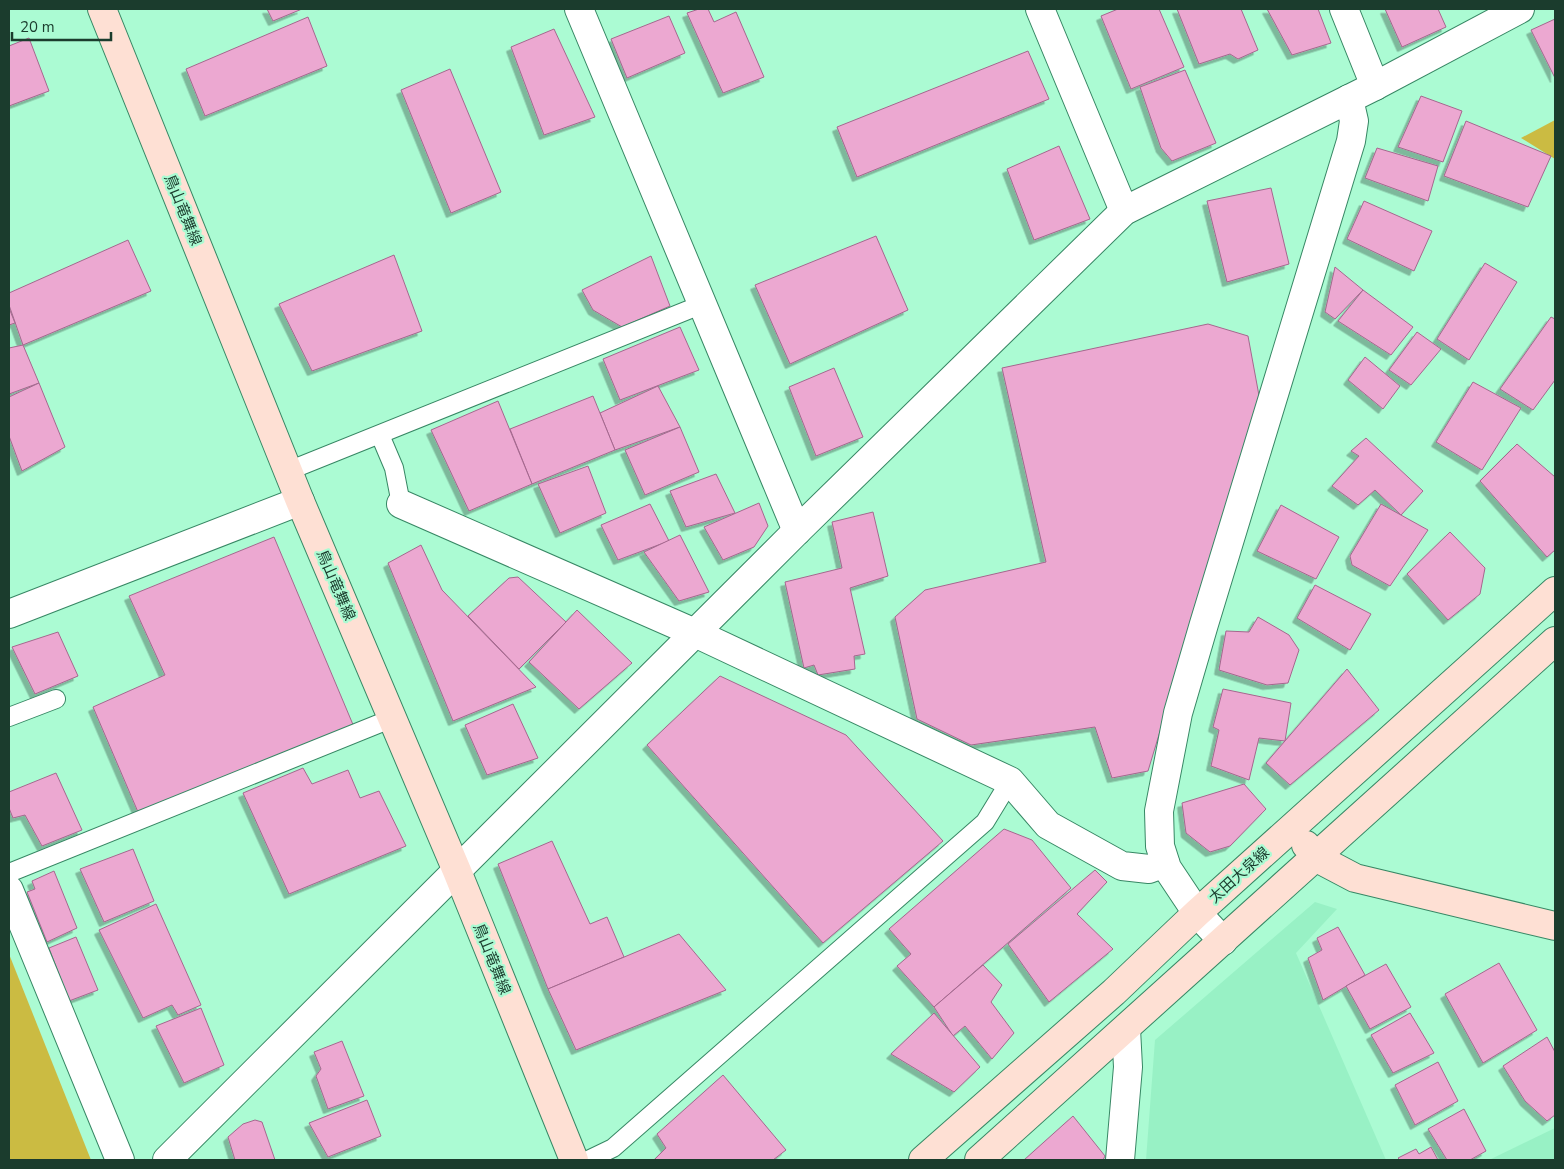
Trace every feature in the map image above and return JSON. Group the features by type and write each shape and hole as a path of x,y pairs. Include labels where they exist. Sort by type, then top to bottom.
{"main road":[{"name":"鳥山竜舞線","path":"102,9 300,501 457,871 574,1160"},
{"name":"太田大泉線","path":"923,1160 1114,992 1197,912 1555,591"},
{"path":"979,1160 1317,858 1555,641"},
{"path":"1291,828 1317,858 1355,878 1555,926"}],"street":[{"path":"579,9 797,531"},
{"path":"1040,9 1124,211"},
{"path":"1344,9 1375,86"},
{"path":"171,1159 797,531 1124,211 1350,99 1520,9"},
{"path":"1222,941 1177,885 1165,863 1158,827 1159,810 1178,713 1350,141 1354,121 1350,99"},
{"path":"9,614 300,501"},
{"path":"401,504 695,633 1010,781 1048,825 1122,866 1149,869 1165,863"},
{"path":"9,890 120,1160"},
{"path":"1120,1160 1128,1067 1126,1029"}],"lane":[{"path":"288,471 703,304"},
{"path":"380,435 394,468 401,504"},
{"path":"9,717 56,699"},
{"path":"9,873 393,718"},
{"path":"588,1160 612,1148 985,822 1010,781"}],"shaded area":[{"path":"1555,120 1555,159 1521,138"},
{"path":"1315,902 1337,909 1296,953 1386,1160 1146,1160 1155,1040"},
{"path":"9,954 91,1160 9,1160"},
{"path":"1555,1128 1555,1160 1489,1160"}],"building":[{"path":"267,9 302,9 273,21"},
{"path":"699,9 708,9 714,22 736,12 764,77 723,93 687,13"},
{"path":"1118,9 1159,9 1184,67 1131,89 1101,16"},
{"path":"1177,9 1241,9 1258,50 1238,59 1230,54 1199,64"},
{"path":"1267,9 1318,9 1331,43 1292,55"},
{"path":"1385,9 1438,9 1446,27 1402,47"},
{"path":"669,16 685,53 627,78 611,39"},
{"path":"308,17 327,66 205,116 186,69"},
{"path":"1555,19 1555,78 1531,30"},
{"path":"554,29 595,117 544,135 511,47"},
{"path":"29,38 49,91 9,106 9,46"},
{"path":"1028,51 1049,99 857,177 837,127"},
{"path":"450,69 501,192 451,213 401,90"},
{"path":"1185,70 1216,143 1172,161 1161,148 1140,87"},
{"path":"1421,96 1462,111 1443,162 1398,147"},
{"path":"1466,121 1551,156 1528,207 1444,176"},
{"path":"1059,146 1090,219 1034,240 1007,169"},
{"path":"1377,148 1438,166 1428,201 1365,178"},
{"path":"1271,188 1289,264 1227,282 1207,201"},
{"path":"1364,201 1432,231 1414,271 1347,239"},
{"path":"876,236 908,310 790,364 755,285"},
{"path":"128,240 151,291 23,345 9,305 9,293"},
{"path":"394,255 422,331 312,371 279,304"},
{"path":"651,256 670,306 622,327 593,310 582,290"},
{"path":"1485,263 1517,282 1469,360 1437,339"},
{"path":"1335,267 1363,290 1335,319 1325,312"},
{"path":"1363,290 1413,327 1391,355 1338,321"},
{"path":"9,308 15,323 9,325"},
{"path":"1551,317 1555,319 1555,380 1533,410 1500,389"},
{"path":"1208,324 1248,336 1260,401 1148,771 1112,778 1095,727 971,745 917,719 895,617 925,590 1046,562 1002,368"},
{"path":"680,327 699,370 620,400 603,359"},
{"path":"1417,332 1441,349 1411,385 1389,370"},
{"path":"23,345 39,383 9,394 9,348"},
{"path":"1365,357 1400,386 1383,409 1348,380"},
{"path":"834,368 863,437 816,456 789,387"},
{"path":"1473,382 1521,408 1482,470 1436,442"},
{"path":"39,383 65,447 22,471 9,436 9,397"},
{"path":"658,386 680,427 615,450 600,413"},
{"path":"593,396 615,450 532,484 510,429"},
{"path":"498,401 532,484 469,511 431,430"},
{"path":"680,427 699,472 645,495 625,450"},
{"path":"1366,438 1423,491 1401,515 1375,490 1358,505 1332,486 1359,456 1351,451"},
{"path":"1517,444 1555,477 1555,550 1547,557 1480,481"},
{"path":"588,466 606,513 560,533 538,484"},
{"path":"716,474 735,513 686,527 670,491"},
{"path":"759,503 768,526 754,547 723,560 704,527"},
{"path":"650,504 669,541 618,560 601,525"},
{"path":"1381,504 1428,530 1390,586 1352,565 1350,556"},
{"path":"1281,505 1339,537 1316,579 1257,551"},
{"path":"873,512 888,576 850,588 865,654 854,656 855,669 818,675 814,665 804,668 785,582 842,568 832,522"},
{"path":"1450,532 1485,568 1480,594 1448,620 1407,574"},
{"path":"680,535 709,592 679,601 644,552"},
{"path":"274,537 354,727 141,819 93,707 165,675 129,596"},
{"path":"421,545 442,590 536,687 453,721 388,563"},
{"path":"518,577 566,622 519,669 468,616 509,578"},
{"path":"1315,585 1371,614 1350,650 1297,618"},
{"path":"577,610 632,663 579,709 529,662"},
{"path":"1258,617 1289,635 1299,650 1288,683 1267,685 1219,670 1226,631 1249,632"},
{"path":"58,632 78,676 35,694 12,647"},
{"path":"1347,669 1379,710 1290,785 1266,763"},
{"path":"720,676 846,735 943,841 823,943 647,745"},
{"path":"1223,689 1291,703 1285,741 1259,738 1249,780 1211,766 1219,730 1213,727"},
{"path":"513,704 538,758 487,775 465,725"},
{"path":"303,768 312,784 348,770 360,798 379,791 406,846 289,894 243,793"},
{"path":"56,773 82,830 42,846 25,815 13,818 9,808 9,792"},
{"path":"1244,784 1266,809 1230,846 1210,852 1186,833 1182,803"},
{"path":"1004,829 1032,840 1071,888 934,1007 897,966 911,954 889,929"},
{"path":"552,841 590,924 607,917 624,957 548,989 498,864"},
{"path":"133,849 154,901 104,922 80,869"},
{"path":"1095,870 1107,882 1077,914 1113,949 1049,1002 1008,944"},
{"path":"54,871 77,928 47,942 27,892 35,889 32,881"},
{"path":"156,904 201,1005 178,1015 172,1005 143,1018 99,930"},
{"path":"1338,927 1365,975 1323,1000 1308,958 1322,950 1317,938"},
{"path":"679,934 726,990 576,1050 548,989"},
{"path":"76,937 98,990 69,1001 49,948"},
{"path":"1499,963 1537,1030 1483,1063 1445,994"},
{"path":"1386,964 1411,1007 1370,1029 1346,986"},
{"path":"983,965 1002,985 991,1002 1014,1033 992,1059 965,1026 953,1036 934,1007"},
{"path":"201,1008 224,1065 184,1083 156,1026"},
{"path":"934,1013 980,1067 954,1092 891,1054"},
{"path":"1410,1013 1434,1053 1393,1073 1371,1035"},
{"path":"1547,1037 1555,1052 1555,1115 1547,1121 1525,1101 1503,1066"},
{"path":"342,1041 364,1096 328,1109 316,1076 321,1069 314,1052"},
{"path":"1438,1062 1458,1101 1415,1125 1395,1085"},
{"path":"723,1075 786,1150 773,1160 654,1160 666,1148 657,1134"},
{"path":"367,1100 381,1136 328,1157 309,1123"},
{"path":"1464,1109 1486,1151 1470,1160 1447,1160 1428,1129"},
{"path":"1073,1116 1105,1156 1103,1160 1024,1160"},
{"path":"255,1120 262,1122 275,1160 235,1160 228,1137 243,1124"},
{"path":"1431,1147 1438,1160 1400,1160 1398,1158 1416,1149 1419,1154"}]}
